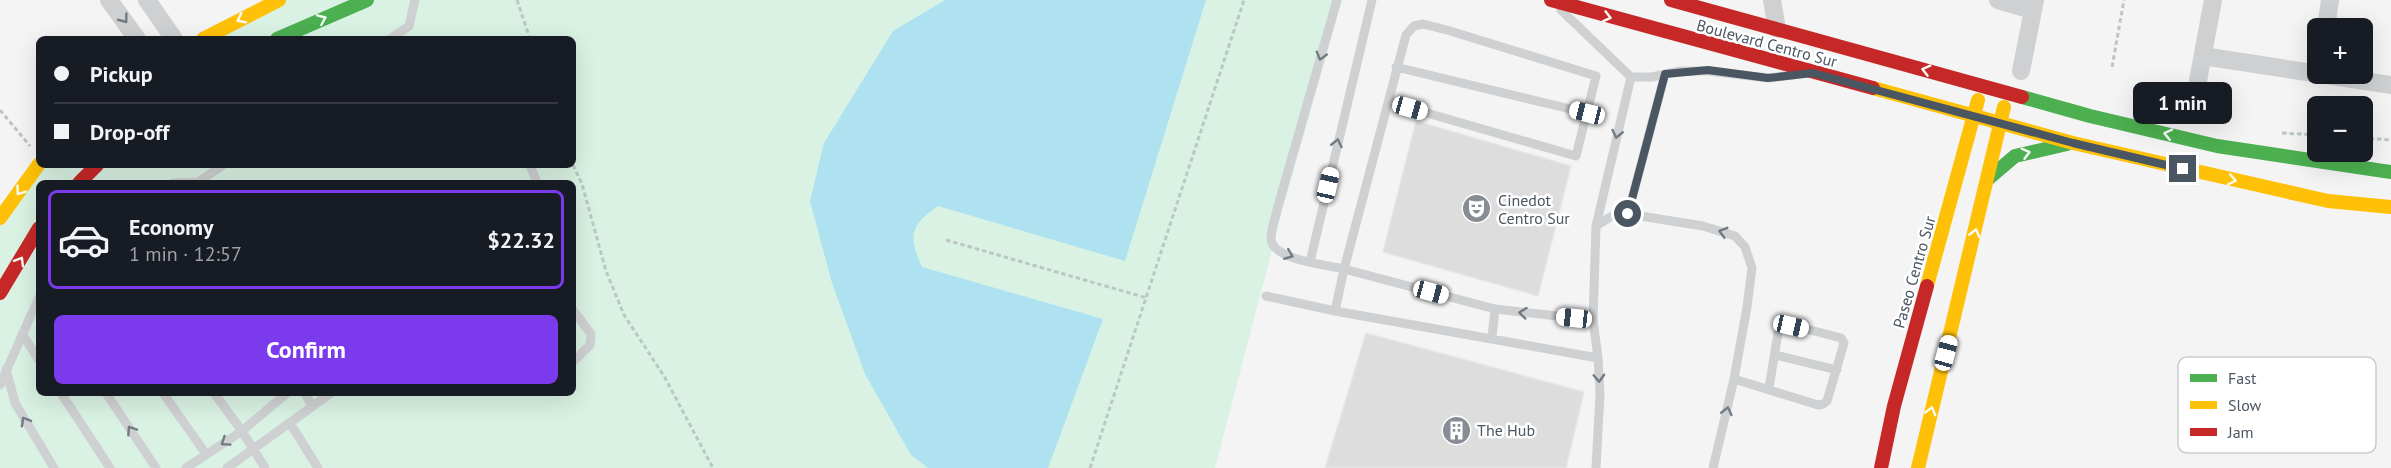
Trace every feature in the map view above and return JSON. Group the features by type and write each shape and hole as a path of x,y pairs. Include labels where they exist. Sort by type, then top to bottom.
{"street":[{"path":"109,0 135,36"},
{"path":"147,0 172,36"},
{"path":"209,36 279,0"},
{"path":"285,36 367,0"},
{"name":"Boulevard Centro Sur","path":"1551,0 2073,143 2328,201 2391,207"},
{"name":"Boulevard Centro Sur","path":"1671,0 2090,116 2217,146 2391,172"},
{"path":"1750,22 1770,0"},
{"path":"1770,0 1777,29"},
{"path":"1998,0 2034,5 2021,70"},
{"path":"2197,86 2213,0"},
{"path":"2327,18 2330,0"},
{"path":"2203,56 2307,73"},
{"path":"2373,82 2391,85"},
{"name":"Paseo Centro Sur","path":"1881,468 1894,406 1982,86"},
{"path":"1918,468 2007,93"},
{"path":"1988,179 2014,156 2073,143"},
{"path":"1966,147 1982,145 1994,150"},
{"path":"0,218 36,168"},
{"path":"82,180 94,168"},
{"path":"0,293 36,233"}],"lane":[{"path":"394,36 409,26 416,0"},
{"path":"1337,0 1278,206 1270,239 1275,249 1290,257 1495,309 1593,320"},
{"path":"1310,262 1372,0"},
{"path":"1551,0 1631,77 1652,77 1708,70 1768,78 1813,73"},
{"path":"1335,311 1396,67 1406,35 1414,26 1423,24 1596,76 1576,156 1389,102"},
{"path":"1396,67 1587,113"},
{"path":"1628,214 1665,74"},
{"path":"1596,468 1600,394 1593,320 1596,226 1631,77"},
{"path":"200,180 218,168"},
{"path":"1596,226 1612,216 1628,214 1714,229 1735,236 1745,247 1752,268 1734,379 1713,468"},
{"path":"1266,296 1335,311 1598,358"},
{"path":"0,385 36,304"},
{"path":"1492,338 1495,309"},
{"path":"576,314 591,334 590,345 576,359"},
{"path":"1734,379 1818,405 1823,404 1827,401 1837,370 1844,343 1841,338 1791,326 1783,327 1779,333 1768,388"},
{"path":"22,334 36,355"},
{"path":"1775,355 1837,370"},
{"path":"6,369 15,403 54,468"},
{"path":"63,396 110,468"},
{"path":"108,396 156,468"},
{"path":"165,396 206,454"},
{"path":"216,396 265,468"},
{"path":"271,396 275,402"},
{"path":"186,468 242,431 283,396"},
{"path":"306,396 312,406"},
{"path":"227,468 327,396"},
{"path":"290,423 318,468"}],"path":[{"path":"517,0 529,36"},
{"path":"1090,468 1244,0"},
{"path":"2112,67 2124,0"},
{"path":"0,110 33,150"},
{"path":"2373,139 2391,140"},
{"path":"574,168 582,184 606,271 624,315 664,376 713,468"},
{"path":"946,240 1147,298"}],"green space":[{"path":"279,0 1342,0 1283,208 1215,468 0,468 0,218 37,168 576,168 576,36 209,36"}],"water":[{"path":"945,0 1206,0 1125,261 938,206 922,219 914,232 915,247 922,267 1103,319 1048,468 928,468 911,455 865,374 832,283 810,201 824,143 893,31"}],"building":[{"name":"Cinedot Centro Sur","path":"1416,121 1571,166 1538,296 1383,252"},
{"name":"The Hub","path":"1366,333 1584,392 1566,468 1325,468"}],"traffic: fast":[{"path":"284,36 367,0"},
{"path":"2022,97 2090,116 2217,146 2391,172"},
{"path":"1988,179 2015,156 2067,144"}],"traffic: slow":[{"path":"209,36 279,0"},
{"path":"1873,88 2073,143 2328,201 2391,207"},
{"path":"1927,286 1978,100"},
{"path":"1918,468 2004,107"},
{"path":"0,218 36,168"}],"traffic: jam":[{"path":"1551,0 1873,88"},
{"path":"1671,0 2022,97"},
{"path":"82,180 94,168"},
{"path":"0,293 36,233"},
{"path":"1881,468 1894,406 1927,286"}],"place":[{"name":"Cinedot Centro Sur","path":"1477,209"},
{"name":"The Hub","path":"1456,430"}],"route":[{"path":"1628,214 1665,74 1680,71 1708,70 1768,78 1813,73 2073,143 2183,169"}]}
